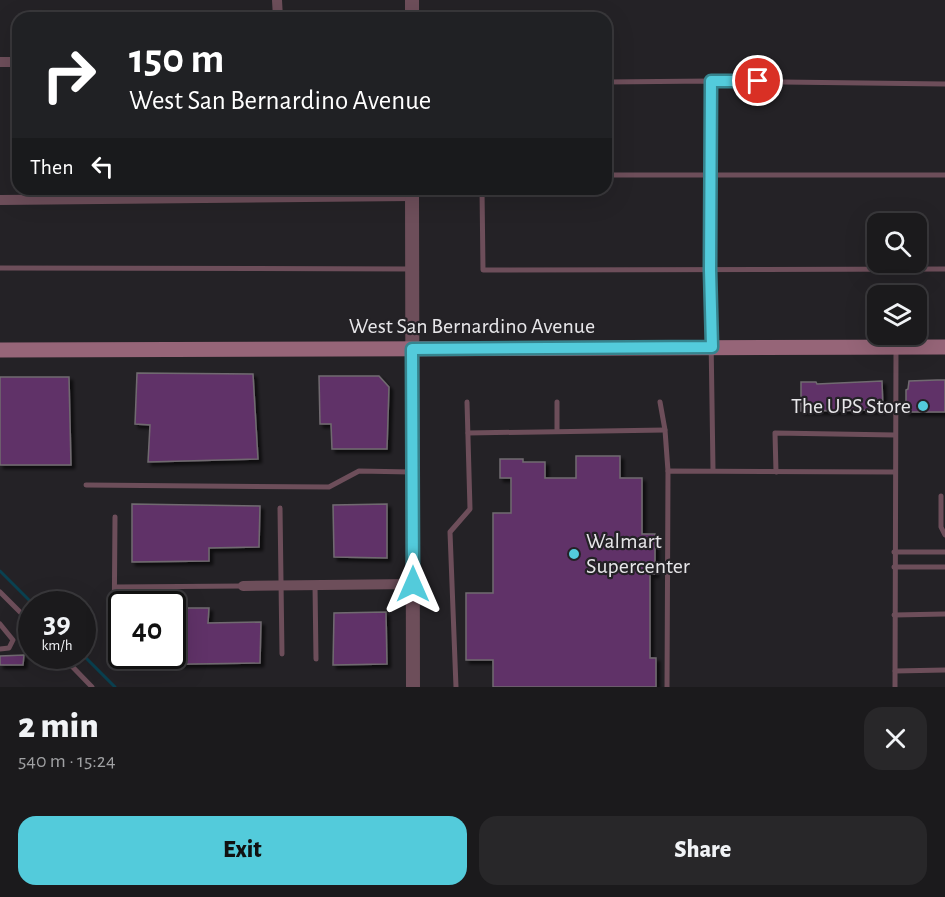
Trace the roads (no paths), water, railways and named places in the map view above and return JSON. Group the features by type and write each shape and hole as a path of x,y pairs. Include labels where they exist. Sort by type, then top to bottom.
{"main road":[{"name":"West San Bernardino Avenue","path":"0,350 945,347"}],"street":[{"path":"0,200 294,195"},
{"path":"412,195 413,687"},
{"path":"243,586 413,584"}],"lane":[{"path":"711,81 710,270 713,470"},
{"path":"612,82 945,84"},
{"path":"612,175 945,175"},
{"path":"482,195 483,270 945,269"},
{"path":"0,268 412,269"},
{"path":"894,687 896,347"},
{"path":"456,687 450,532 470,508 467,402"},
{"path":"557,402 557,431"},
{"path":"660,402 665,429 668,471 667,687"},
{"path":"468,433 665,429"},
{"path":"776,472 776,433 895,435"},
{"path":"86,485 328,487 359,471 412,472"},
{"path":"668,471 895,472"},
{"path":"941,495 941,527 945,535"},
{"path":"280,508 282,654"},
{"path":"115,517 116,591"},
{"path":"894,552 945,552"},
{"path":"894,567 945,567"},
{"path":"315,585 316,659"},
{"path":"116,587 243,586"},
{"path":"0,592 18,610"},
{"path":"894,615 945,615"},
{"path":"0,624 13,640 9,648 0,649"},
{"path":"75,669 92,687"},
{"path":"894,671 945,670"}],"waterway":[{"path":"0,571 20,591"},
{"path":"96,668 115,687"}],"place":[{"name":"The UPS Store","path":"923,406"},
{"name":"Walmart Supercenter","path":"574,554"}]}
